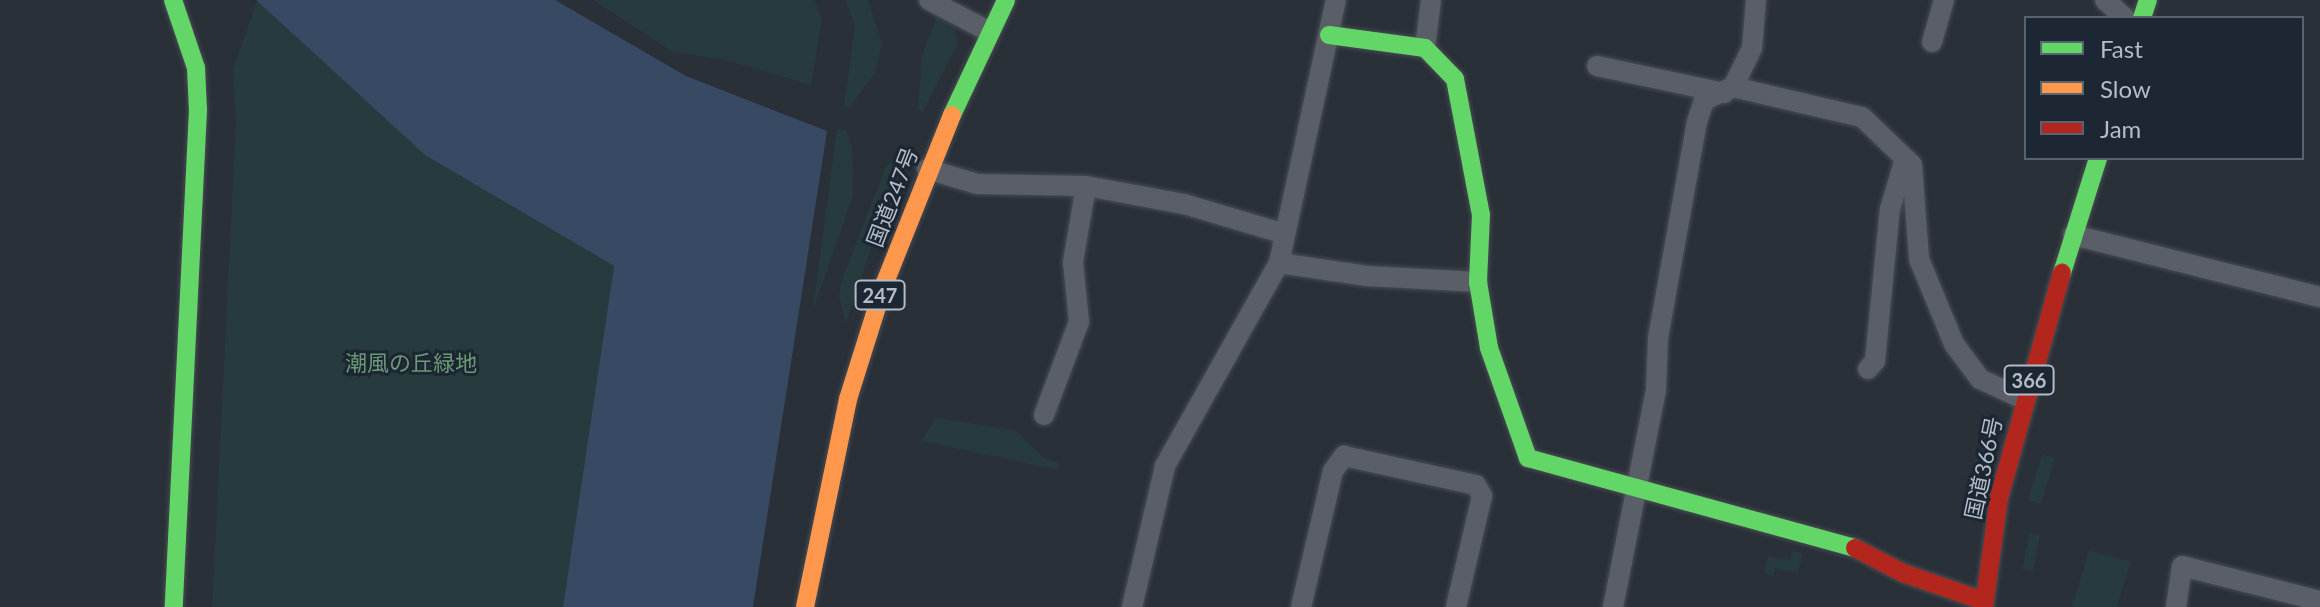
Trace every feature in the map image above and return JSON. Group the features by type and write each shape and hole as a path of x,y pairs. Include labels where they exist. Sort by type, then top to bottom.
{"main road":[{"path":"173,0 196,68 198,110 174,607"},
{"name":"国道247号","path":"805,607 848,399 927,169 988,31 1006,0"},
{"path":"1329,35 1425,48 1455,79 1481,215 1478,282 1489,348 1528,458 1633,490 1842,541 1903,573 1984,604"},
{"name":"国道366号","path":"1984,604 1999,498 2023,399 2097,160"}],"street":[{"path":"929,0 988,31"},
{"path":"1132,607 1165,466 1279,263 1336,0"},
{"path":"1425,48 1431,0"},
{"path":"1613,607 1633,490 1656,390 1658,338 1689,155 1704,100 1728,90 1752,48 1756,0"},
{"path":"1932,42 1944,0"},
{"path":"2105,0 2123,16"},
{"path":"1597,66 1862,117 1912,165 1917,193 1919,259 1954,344 1980,379 2023,399"},
{"path":"1868,369 1875,361 1890,209 1905,159"},
{"path":"927,169 977,184 1086,186 1184,204 1285,234"},
{"path":"1044,415 1079,322 1073,262 1086,186"},
{"path":"2073,235 2320,297"},
{"path":"1279,263 1367,276 1478,282"},
{"path":"1301,607 1333,471 1344,456 1476,485 1482,496 1456,607"},
{"path":"2176,607 2182,566 2320,601"}],"green space":[{"path":"593,0 814,0 822,18 811,85 726,60 673,52"},
{"path":"845,0 868,0 882,43 875,73 849,108 844,106 855,25"},
{"name":"潮風の丘緑地","path":"257,1 425,155 614,266 563,607 212,607 236,122 233,69"},
{"path":"937,16 955,27 957,45 922,113 918,108 922,55"},
{"path":"837,129 846,130 852,147 853,196 813,310"},
{"path":"905,148 846,323 839,297 841,282 886,166"},
{"path":"935,418 1015,430 1044,458 1059,463 1058,470 922,441"},
{"path":"2042,454 2055,458 2041,504 2028,500"},
{"path":"2029,533 2040,535 2033,571 2023,569"},
{"path":"2089,550 2131,562 2117,607 2072,607"},
{"path":"1793,551 1803,553 1798,573 1775,568 1773,576 1764,573 1768,556 1790,560"}],"water":[{"path":"256,0 555,0 686,76 827,131 753,607 563,607 614,266 425,155"}],"traffic: fast":[{"path":"173,0 196,68 198,110 174,607"},
{"path":"952,115 1006,0"},
{"path":"2143,16 2148,0"},
{"path":"1329,35 1425,48 1455,79 1481,215 1478,282 1489,348 1528,458 1855,548"},
{"path":"2062,273 2097,160"}],"traffic: slow":[{"path":"805,607 848,399 884,285 952,115"}],"traffic: jam":[{"path":"1984,607 1999,498 2062,273"},
{"path":"1855,548 1903,573 1984,601"}]}
